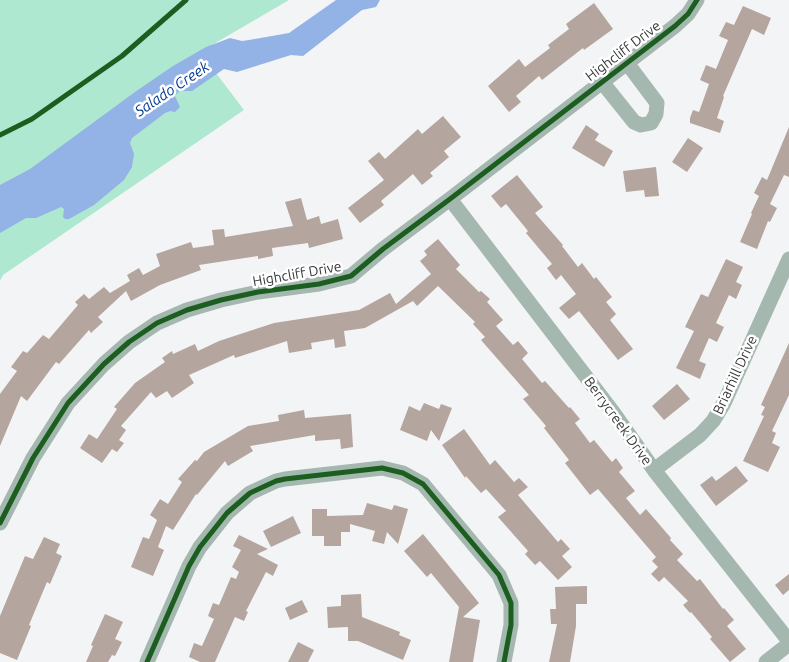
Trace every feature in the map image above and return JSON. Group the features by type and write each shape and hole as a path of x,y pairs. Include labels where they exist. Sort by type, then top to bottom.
{"street":[{"name":"Highcliff Drive","path":"0,523 33,458 68,403 104,364 129,342 157,323 187,310 258,292 319,284 350,276 382,249 675,26 688,14 697,0"},
{"name":"Highcliff Drive","path":"602,82 634,122 641,125 651,123 656,114 658,103 626,63"},
{"name":"Berrycreek Drive","path":"450,199 613,412 654,470 789,643"},
{"name":"Briarhill Drive","path":"654,470 700,435 713,421 724,403 789,259"},
{"path":"147,662 189,566 200,547 227,514 250,493 285,479 382,468 404,473 423,484 499,575 511,603 511,625 504,662"},
{"path":"766,662 789,643"}],"green space":[{"path":"0,0 289,0 200,52 244,110 3,275 0,281"}],"water":[{"name":"Salado Creek","path":"336,0 380,0 376,7 362,10 303,56 291,55 237,72 224,69 192,91 179,91 175,96 180,107 175,112 165,113 132,138 130,143 134,154 132,167 124,180 94,205 69,219 63,217 64,209 61,207 36,218 26,218 0,233 0,185 30,169 135,92 173,66 206,47 230,38 242,41 289,33"}],"building":[{"path":"594,3 613,29 584,50 583,48 542,80 539,76 516,96 521,102 509,112 488,86 519,59 525,67 550,48 548,45 569,29 566,24"},
{"path":"743,6 771,18 764,35 752,29 723,96 717,118 724,121 720,133 690,123 690,118 693,110 699,112 709,84 700,80 706,65 716,69 728,40 719,36 726,22 734,25"},
{"path":"443,116 461,137 444,151 449,157 430,173 433,176 422,185 413,174 381,201 384,205 360,223 348,208 384,180 368,161 379,152 385,159 418,129 422,134"},
{"path":"586,125 599,134 595,140 613,151 604,167 572,148"},
{"path":"789,127 789,177 784,175 770,204 777,208 770,222 768,221 757,249 740,242 759,196 754,193 762,177 767,180"},
{"path":"688,138 703,148 687,172 672,162"},
{"path":"656,167 659,196 645,197 644,190 626,192 623,171"},
{"path":"517,175 543,207 535,213 563,245 578,267 582,263 594,279 596,277 612,297 606,302 616,314 610,320 633,349 618,360 579,311 569,319 559,308 576,294 561,275 556,280 547,268 552,264 526,233 528,231 506,204 501,208 491,196"},
{"path":"301,198 307,220 319,216 321,224 338,219 343,239 309,248 308,243 272,248 273,256 258,259 258,256 199,265 201,270 160,285 131,301 126,291 98,317 103,322 91,333 89,330 59,364 56,362 27,401 21,396 0,446 0,394 17,371 11,367 23,351 27,353 43,335 49,339 78,305 75,302 84,294 89,299 104,287 110,293 130,281 127,275 139,268 143,275 160,266 156,254 191,242 193,248 214,245 212,230 224,229 225,237 293,226 285,202"},
{"path":"438,239 460,265 456,269 479,292 481,291 490,299 487,302 503,320 496,326 513,345 518,341 528,353 522,359 542,383 545,381 580,419 575,423 590,443 594,440 612,462 616,458 623,468 619,472 635,491 626,498 640,515 646,509 683,554 677,560 697,581 700,579 734,620 727,626 746,649 730,662 710,639 712,637 683,605 688,601 664,577 659,582 651,574 658,567 652,561 656,557 598,489 590,495 565,463 569,460 544,428 546,426 523,399 529,395 481,340 485,337 473,324 475,322 438,286 417,306 413,301 365,328 344,331 346,346 335,348 334,339 311,343 312,349 289,353 287,341 235,358 234,355 189,375 194,383 172,398 167,391 156,398 151,392 121,426 126,430 119,440 124,443 117,452 112,449 102,463 80,448 89,434 97,439 117,409 114,407 135,383 165,362 162,358 172,351 173,354 195,344 198,351 219,341 274,323 359,310 390,293 396,304 431,274 420,261 427,255 424,251"},
{"path":"726,259 743,267 736,282 742,285 736,299 729,295 716,323 724,327 717,342 709,338 699,361 706,364 700,379 676,368 694,331 685,327 701,294 708,297"},
{"path":"789,343 789,395 772,431 776,433 772,443 780,447 768,472 743,461 764,416 761,415 765,407 761,405"},
{"path":"677,384 690,399 664,420 652,406"},
{"path":"424,403 439,409 441,404 452,408 439,441 431,430 427,441 400,430 409,406 420,411"},
{"path":"304,410 305,418 351,414 353,447 341,449 340,439 315,441 315,435 250,446 253,451 228,466 225,461 196,494 173,530 166,526 158,547 164,550 153,576 131,567 143,537 149,539 157,520 150,515 160,499 168,504 182,482 178,479 195,460 197,461 204,452 248,426 279,421 278,415"},
{"path":"464,429 490,465 495,460 514,482 519,478 528,487 518,495 558,542 561,539 570,549 562,556 572,567 558,580 540,561 535,565 525,554 528,551 498,517 506,511 486,489 481,493 466,476 465,478 442,445"},
{"path":"736,466 748,481 716,506 700,485 712,476 716,481"},
{"path":"367,503 392,510 394,505 408,509 398,544 387,532 384,544 372,541 375,531 350,524 350,532 341,532 341,546 324,546 324,536 312,536 312,509 327,509 327,516 363,515"},
{"path":"293,516 301,533 271,547 263,531"},
{"path":"423,534 479,603 463,617 480,620 473,662 449,662 459,607 431,573 427,577 404,551"},
{"path":"239,535 268,549 257,554 278,565 273,576 266,572 246,611 248,612 244,621 235,617 215,662 200,662 189,657 194,643 202,646 214,619 208,616 213,603 219,605 231,577 236,579 239,572 232,567 241,550 233,546"},
{"path":"44,537 60,544 56,553 62,556 50,584 47,582 17,660 0,653 0,616 25,556 33,559"},
{"path":"789,574 789,590 783,595 775,585"},
{"path":"587,586 587,604 576,604 576,626 570,662 549,662 557,624 551,624 550,609 556,609 555,587"},
{"path":"361,594 362,617 400,632 399,635 411,640 403,660 358,641 348,641 348,627 328,628 327,607 341,606 341,595"},
{"path":"302,600 308,612 290,620 285,608"},
{"path":"105,614 123,622 115,639 122,642 115,656 112,655 108,662 86,662 93,646 91,645"},
{"path":"298,642 314,650 308,662 288,662"}],"cycle path":[{"path":"0,135 32,119 122,56 186,0"},
{"path":"0,523 33,458 68,403 104,364 129,342 157,323 187,310 258,292 319,284 351,276 383,249 675,26 688,14 697,0"},
{"path":"147,662 189,566 200,547 227,513 250,493 285,479 382,468 403,473 423,484 499,575 511,603 511,625 504,662"}]}
